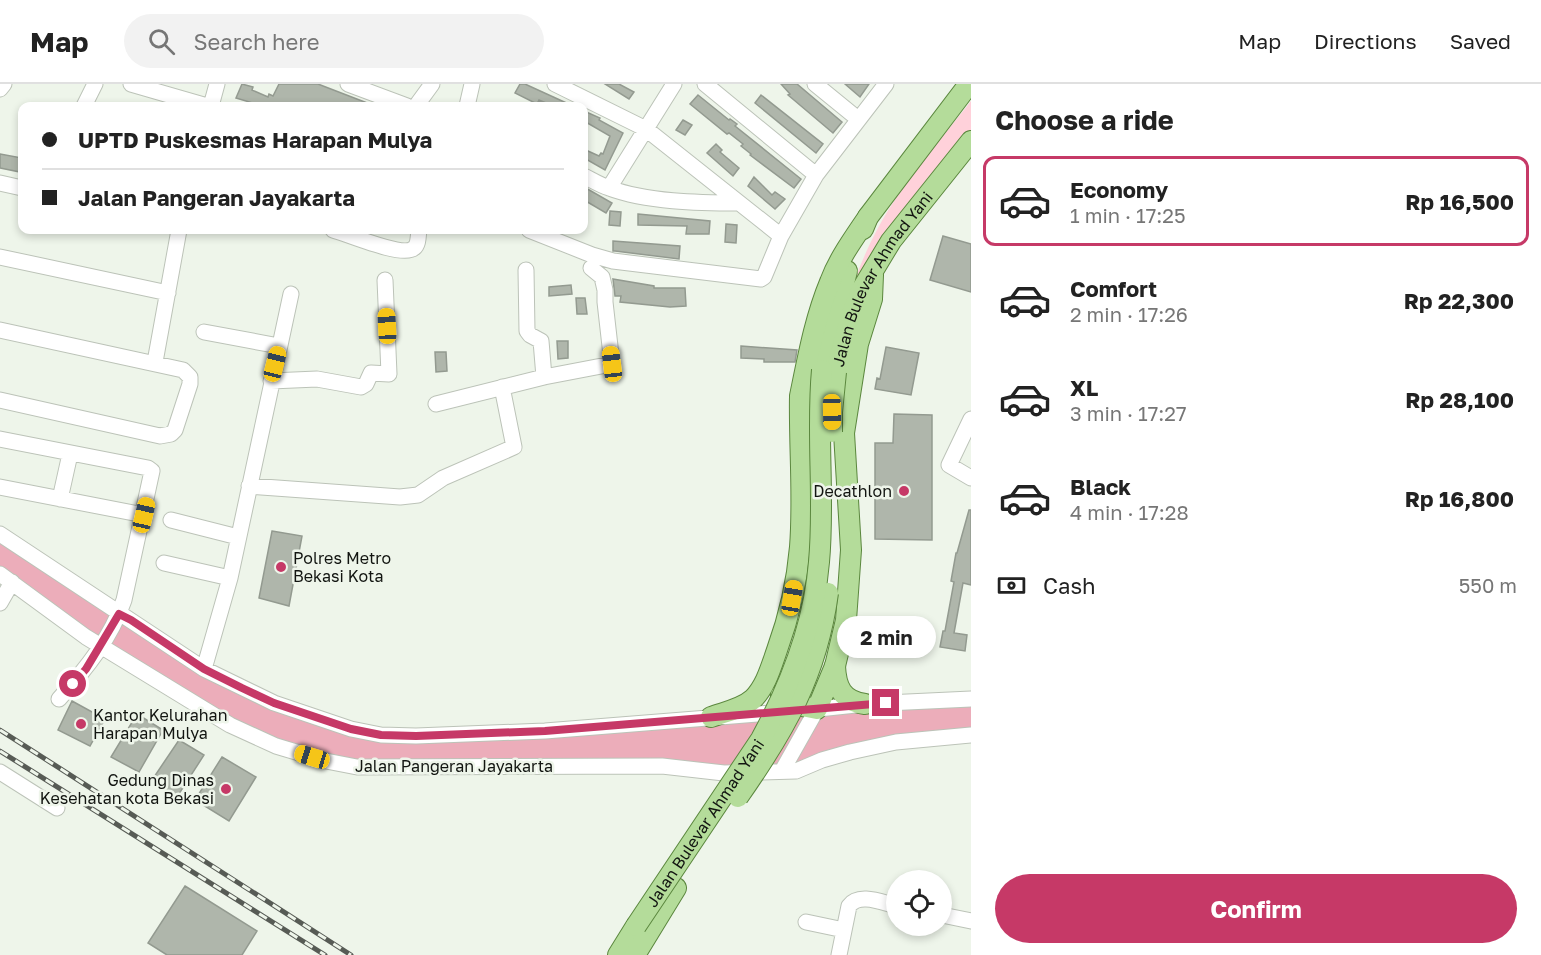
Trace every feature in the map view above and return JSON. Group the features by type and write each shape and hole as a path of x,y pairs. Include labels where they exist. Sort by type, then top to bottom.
{"main road":[{"name":"Jalan Bulevar Ahmad Yani","path":"634,955 676,888 774,745 792,710 814,656 824,615 833,556 832,412 829,371 848,268 868,217 969,84"},
{"name":"Jalan Bulevar Ahmad Yani","path":"618,955 761,739 778,708 799,657 810,615 819,563 821,526 819,402 829,371 862,289 891,241 971,141"},
{"path":"711,717 741,707 751,701 759,693 774,660 788,615 800,549 800,396 805,372 818,316 830,281 846,248 868,217"},
{"path":"774,660 779,693 786,700 815,715 835,666 846,620 851,550 844,433 858,344 872,299 873,274"},
{"path":"774,660 803,675 826,673 835,666"},
{"path":"835,666 836,683 840,691 855,703 866,704"}],"street":[{"path":"0,89 4,84"},
{"path":"86,102 94,84"},
{"path":"130,84 195,102"},
{"path":"210,102 216,84"},
{"path":"348,84 396,102"},
{"path":"419,102 432,84"},
{"path":"468,102 472,84"},
{"path":"555,84 646,129 781,236"},
{"path":"609,188 674,84"},
{"path":"705,84 816,175"},
{"path":"815,84 858,118"},
{"path":"539,234 613,261 757,280 764,277 781,236 816,175 886,84"},
{"path":"588,178 609,188 630,194 674,200 739,203"},
{"path":"0,183 18,187"},
{"path":"155,362 178,234"},
{"path":"346,234 399,251 413,249 417,245 418,234"},
{"path":"0,256 168,293"},
{"path":"436,404 544,377 612,364 605,290 602,277 591,268"},
{"path":"526,270 527,331 541,341 544,377"},
{"path":"271,381 317,379 361,387 366,384 371,373 389,374 385,280"},
{"path":"204,669 230,578 291,294"},
{"path":"0,330 155,362 183,370 190,377 190,384 175,430 171,434 160,436 0,400"},
{"path":"204,332 279,346"},
{"path":"249,486 400,497 418,495 443,478 513,447 502,387"},
{"path":"971,419 949,465 971,478"},
{"path":"0,439 148,468 152,471 144,515 118,617 86,669 59,699"},
{"path":"60,499 70,454"},
{"path":"0,487 144,515"},
{"path":"171,520 238,537"},
{"name":"Jalan Pangeran Jayakarta","path":"0,534 118,617 131,620 204,669 274,703 351,729 381,735 416,736 545,731 711,717 815,715 866,704 971,699"},
{"path":"164,563 230,578"},
{"path":"0,603 6,578"},
{"name":"Jalan Pangeran Jayakarta","path":"6,578 230,725 251,736 326,761 357,767 662,766 724,773 796,771 850,752 896,742 971,735"},
{"path":"782,771 815,715"},
{"path":"0,772 57,808"},
{"path":"839,955 849,906 856,899 886,904"},
{"path":"952,917 971,921"},
{"path":"806,922 844,930"}],"shaded area":[{"path":"971,101 971,130 879,245 847,301 869,246 888,211"},
{"path":"0,534 204,669 381,735 971,699 971,735 924,739 796,771 357,767 251,736 0,574"}],"building":[{"path":"242,84 253,87 252,90 268,97 269,94 273,96 279,84 318,84 365,102 250,102 236,98"},
{"path":"520,84 525,84 564,102 539,100 533,102 515,93"},
{"path":"605,84 619,84 634,92 629,99"},
{"path":"781,84 797,84 842,122 833,133 788,95 790,94"},
{"path":"845,84 869,84 860,97"},
{"path":"698,95 737,124 735,126 801,179 794,188 750,155 741,146 743,144 690,104"},
{"path":"761,95 823,144 816,153 755,103"},
{"path":"588,113 623,133 605,170 588,160 588,151 599,156 603,154 610,136 588,123"},
{"path":"683,120 692,125 685,135 676,130"},
{"path":"716,144 722,150 720,152 739,168 733,176 707,153"},
{"path":"0,154 18,157 18,172 0,168"},
{"path":"754,177 772,195 775,192 785,199 775,209 748,186"},
{"path":"588,189 612,203 606,213 588,202"},
{"path":"610,211 621,212 620,226 609,225"},
{"path":"638,214 710,221 709,234 686,234 687,226 638,225"},
{"path":"726,224 737,225 736,243 725,242"},
{"path":"943,236 971,244 971,292 930,280"},
{"path":"613,241 680,246 679,259 613,251"},
{"path":"613,279 654,286 654,288 685,288 686,306 670,307 620,302 621,296 615,296"},
{"path":"571,285 572,294 549,296 549,287"},
{"path":"576,298 585,298 587,314 577,314"},
{"path":"557,341 568,341 568,358 558,359"},
{"path":"741,346 797,350 795,362 764,362 764,359 741,358"},
{"path":"886,347 919,353 911,395 875,389 877,378 880,379"},
{"path":"435,352 446,352 447,371 436,372"},
{"name":"Decathlon","path":"894,414 932,415 932,540 875,539 875,443 893,443"},
{"path":"969,510 971,510 971,585 963,583 954,633 967,635 965,651 940,647 954,582 951,581 956,553"},
{"name":"Polres Metro Bekasi Kota","path":"272,531 302,536 289,606 259,598"},
{"name":"Kantor Kelurahan Harapan Mulya","path":"72,701 105,719 90,746 58,730"},
{"path":"137,714 163,730 139,772 111,757"},
{"path":"179,740 204,755 177,797 152,780"},
{"name":"Gedung Dinas Kesehatan kota Bekasi","path":"222,757 256,777 229,821 195,800"},
{"path":"185,886 257,931 242,955 167,955 148,943"}],"railway":[{"path":"0,730 351,955"},
{"path":"0,751 325,955"}],"place":[{"name":"Decathlon","path":"904,491"},
{"name":"Polres Metro Bekasi Kota","path":"281,567"},
{"name":"Kantor Kelurahan Harapan Mulya","path":"81,724"},
{"name":"Gedung Dinas Kesehatan kota Bekasi","path":"226,789"}],"route":[{"path":"73,684 86,669 119,614 219,678 274,703 351,729 381,735 416,736 545,731 886,703"}]}
